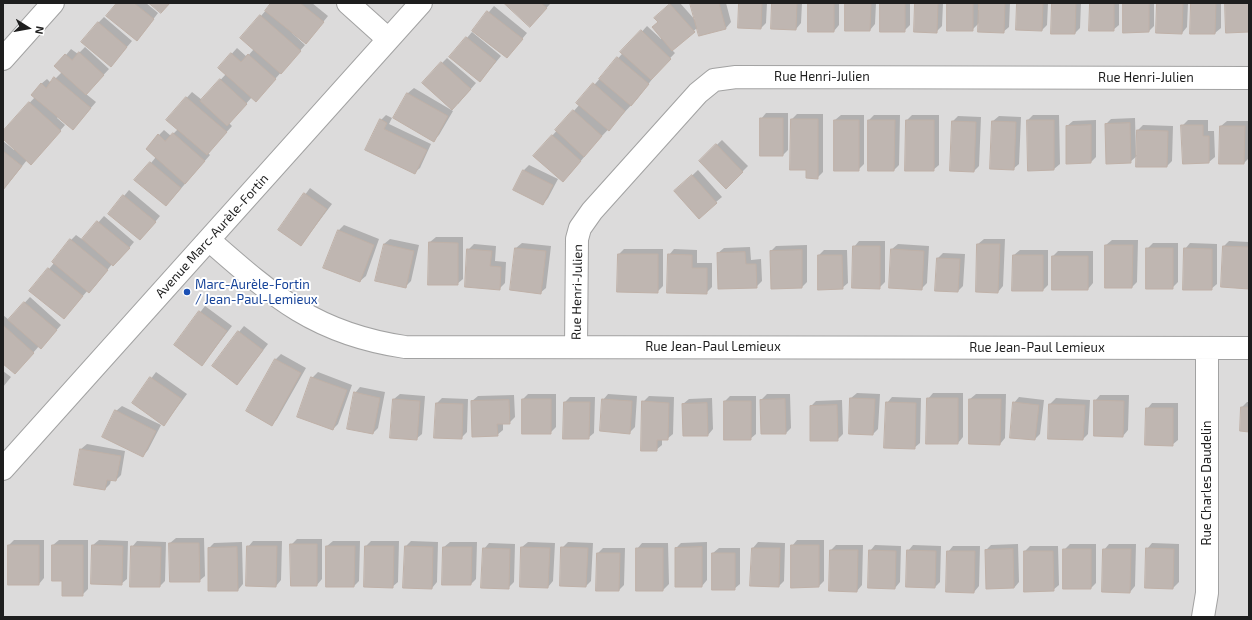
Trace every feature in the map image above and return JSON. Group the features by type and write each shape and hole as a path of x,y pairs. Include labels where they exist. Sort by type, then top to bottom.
{"street":[{"path":"3,59 53,3"},
{"path":"348,3 388,39"},
{"name":"Avenue Marc-Aurèle-Fortin","path":"3,469 421,3"},
{"name":"Rue Henri-Julien","path":"576,347 577,247 580,228 592,211 698,93 714,80 736,77 1249,78"},
{"name":"Rue Jean-Paul Lemieux","path":"209,240 248,274 291,307 329,327 364,340 405,347 1249,348"},
{"name":"Rue Charles Daudelin","path":"1203,617 1207,593 1207,348"}],"shaded area":[{"path":"3,3 1249,3 1249,617 3,617"}],"building":[{"path":"117,3 134,3 154,19 137,41 106,16"},
{"path":"149,3 170,3 161,13"},
{"path":"271,3 300,3 324,22 306,44 265,11"},
{"path":"504,3 541,3 547,8 530,27"},
{"path":"690,3 719,3 726,29 699,36"},
{"path":"739,3 762,3 761,29 738,28"},
{"path":"772,3 797,3 796,30 771,29"},
{"path":"808,3 834,3 834,32 808,32"},
{"path":"845,3 871,3 870,31 845,31"},
{"path":"880,3 905,3 905,32 880,32"},
{"path":"915,3 938,3 937,33 914,32"},
{"path":"947,3 973,3 973,31 947,31"},
{"path":"979,3 1005,3 1004,33 978,32"},
{"path":"1017,3 1043,3 1042,31 1016,30"},
{"path":"1052,3 1076,3 1075,34 1051,34"},
{"path":"1090,3 1114,3 1114,31 1089,31"},
{"path":"1123,3 1149,3 1149,32 1123,33"},
{"path":"1157,3 1183,3 1182,34 1156,33"},
{"path":"1191,3 1216,3 1215,34 1190,34"},
{"path":"1225,3 1249,3 1249,32 1226,33"},
{"path":"670,4 695,32 672,51 652,27 658,22 654,18"},
{"path":"487,11 523,39 507,58 472,31"},
{"path":"260,15 301,51 281,74 240,38"},
{"path":"98,22 127,47 111,67 81,42"},
{"path":"641,30 671,59 651,80 620,52"},
{"path":"466,37 496,61 480,82 449,57"},
{"path":"79,52 104,75 86,95 54,66 65,54 72,60"},
{"path":"231,53 241,62 248,54 276,79 256,102 218,68"},
{"path":"617,57 649,84 631,106 599,79"},
{"path":"441,62 471,89 452,110 422,83"},
{"path":"54,77 91,108 73,130 31,95 41,83 46,88"},
{"path":"220,79 247,104 227,126 200,101"},
{"path":"593,83 625,111 609,131 576,103"},
{"path":"407,93 448,116 434,142 393,118"},
{"path":"186,97 227,132 207,155 166,120"},
{"path":"29,102 61,131 31,165 3,139 3,131"},
{"path":"573,110 602,136 584,157 555,130"},
{"path":"760,118 783,118 783,156 760,156"},
{"path":"380,119 387,123 384,129 427,150 415,174 365,150"},
{"path":"791,119 818,119 818,179 806,178 806,170 790,170"},
{"path":"834,120 859,120 859,171 834,171"},
{"path":"868,120 895,120 894,171 868,171"},
{"path":"906,120 934,120 934,171 905,171"},
{"path":"1027,120 1054,120 1054,170 1028,171"},
{"path":"952,121 976,122 974,172 950,171"},
{"path":"992,121 1016,122 1014,170 990,169"},
{"path":"1130,123 1131,163 1106,164 1105,124"},
{"path":"1091,125 1091,163 1066,164 1066,126"},
{"path":"1181,125 1203,125 1203,136 1209,136 1209,163 1183,164"},
{"path":"1220,126 1245,126 1244,164 1219,164"},
{"path":"1137,130 1168,131 1167,167 1136,167"},
{"path":"173,133 205,161 185,184 146,149 158,134 165,141"},
{"path":"552,135 581,161 563,182 533,156"},
{"path":"716,144 743,172 726,189 699,161"},
{"path":"3,151 22,166 3,190"},
{"path":"150,162 181,188 166,206 134,180"},
{"path":"523,170 553,185 543,205 513,190"},
{"path":"692,175 717,203 699,219 674,191"},
{"path":"304,193 327,209 301,246 278,230"},
{"path":"123,195 156,222 140,240 108,214"},
{"path":"97,221 130,248 113,266 82,239"},
{"path":"338,230 374,245 360,282 323,268"},
{"path":"70,239 108,270 89,293 52,262"},
{"path":"429,242 458,243 458,285 428,285"},
{"path":"384,244 414,251 406,288 375,281"},
{"path":"977,244 1000,244 998,293 976,292"},
{"path":"1105,245 1133,245 1132,288 1105,288"},
{"path":"853,246 880,246 880,289 852,288"},
{"path":"1223,246 1249,247 1249,289 1221,287"},
{"path":"515,248 546,251 541,294 510,290"},
{"path":"1146,248 1173,248 1173,289 1146,289"},
{"path":"1184,248 1212,249 1212,290 1183,290"},
{"path":"467,249 492,251 490,266 501,267 500,290 465,287"},
{"path":"891,249 924,251 922,290 889,288"},
{"path":"802,250 802,288 771,289 770,251"},
{"path":"745,252 746,264 756,264 757,288 718,289 717,253"},
{"path":"618,254 658,254 658,293 617,292"},
{"path":"668,254 692,255 692,268 707,268 707,294 667,293"},
{"path":"818,255 842,255 843,289 818,290"},
{"path":"1013,255 1043,255 1043,291 1012,291"},
{"path":"1052,256 1088,256 1088,290 1052,290"},
{"path":"937,258 960,259 958,292 935,291"},
{"path":"48,268 83,296 64,319 29,291"},
{"path":"24,302 57,330 41,349 8,320"},
{"path":"199,311 227,331 202,366 174,345"},
{"path":"3,325 34,353 15,374 3,364"},
{"path":"238,331 263,350 237,385 212,366"},
{"path":"275,359 301,373 272,426 246,411"},
{"path":"150,377 182,399 164,426 132,403"},
{"path":"311,377 347,390 333,430 297,417"},
{"path":"354,392 380,398 373,434 347,429"},
{"path":"850,398 875,399 873,435 849,434"},
{"path":"927,398 958,398 958,444 926,444"},
{"path":"393,399 420,401 417,440 390,438"},
{"path":"522,399 551,399 551,434 522,434"},
{"path":"602,399 632,401 630,434 600,431"},
{"path":"785,399 786,434 761,434 760,400"},
{"path":"969,399 1001,399 1000,445 969,444"},
{"path":"509,400 510,424 497,424 498,436 472,437 471,401"},
{"path":"1094,400 1124,401 1123,437 1094,436"},
{"path":"642,401 669,403 668,440 657,440 657,451 641,451"},
{"path":"724,401 751,401 751,440 724,440"},
{"path":"564,402 590,402 589,439 563,439"},
{"path":"886,402 916,403 915,449 884,448"},
{"path":"1013,402 1039,405 1035,440 1010,438"},
{"path":"436,403 463,404 462,439 434,438"},
{"path":"707,403 708,436 683,436 682,404"},
{"path":"1049,404 1085,405 1083,440 1048,439"},
{"path":"837,405 838,441 810,441 810,406"},
{"path":"1241,407 1249,407 1249,432 1240,431"},
{"path":"1146,408 1173,408 1173,446 1145,445"},
{"path":"115,410 156,431 143,457 102,437"},
{"path":"80,449 121,456 116,481 107,480 105,490 74,485"},
{"path":"169,543 199,543 200,582 170,582"},
{"path":"290,544 317,544 317,586 291,586"},
{"path":"8,545 39,545 39,585 8,585"},
{"path":"52,545 83,545 83,596 62,596 62,581 52,581"},
{"path":"92,545 123,546 122,585 91,584"},
{"path":"791,545 819,545 819,587 791,588"},
{"path":"131,546 161,547 160,587 130,587"},
{"path":"247,546 277,546 276,587 246,586"},
{"path":"326,546 355,546 354,587 326,587"},
{"path":"365,546 394,546 393,588 364,587"},
{"path":"405,546 433,547 432,589 403,588"},
{"path":"237,547 238,591 208,591 208,548"},
{"path":"443,547 472,547 471,585 442,585"},
{"path":"521,547 550,548 548,588 520,587"},
{"path":"561,547 588,548 586,587 560,586"},
{"path":"702,547 702,587 675,587 675,548"},
{"path":"483,548 510,549 509,589 481,588"},
{"path":"636,548 663,548 663,591 636,591"},
{"path":"752,548 780,548 779,587 750,586"},
{"path":"1146,548 1174,549 1173,589 1145,588"},
{"path":"1013,549 1014,588 986,589 985,550"},
{"path":"1063,549 1091,549 1091,589 1063,589"},
{"path":"1103,549 1131,549 1130,593 1102,592"},
{"path":"830,550 858,550 857,592 829,591"},
{"path":"869,550 896,551 895,589 868,588"},
{"path":"907,550 936,551 935,588 906,587"},
{"path":"947,551 975,551 974,593 946,592"},
{"path":"1024,551 1053,551 1054,591 1024,592"},
{"path":"597,553 620,553 619,591 596,591"},
{"path":"712,553 735,553 735,590 712,590"}],"place":[{"name":"Marc-Aurèle-Fortin / Jean-Paul-Lemieux","path":"187,292"}]}
